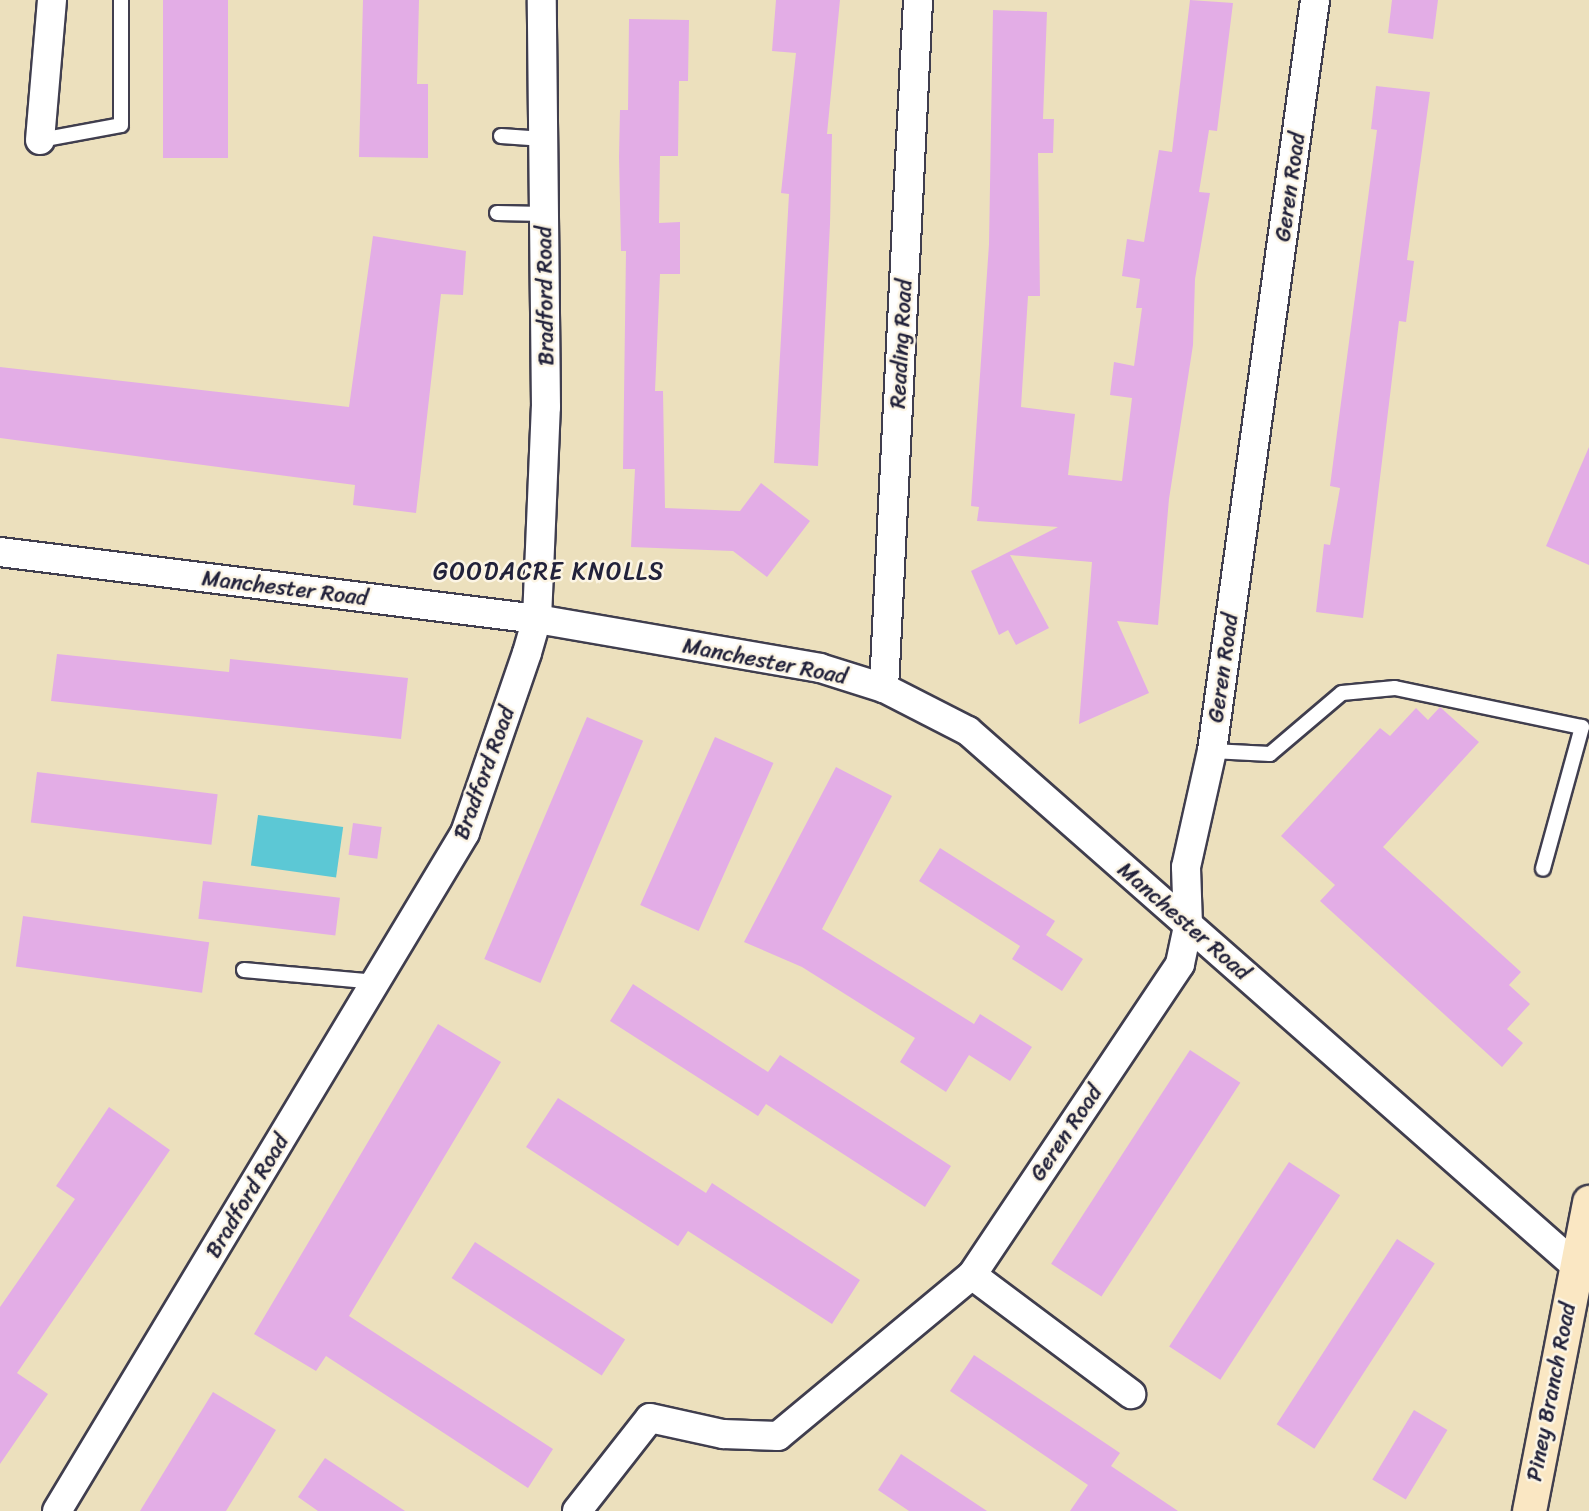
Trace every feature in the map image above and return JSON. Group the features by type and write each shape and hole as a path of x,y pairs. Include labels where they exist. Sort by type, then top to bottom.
{"main road":[{"name":"Piney Branch Road","path":"1529,1511 1589,1202"}],"street":[{"path":"40,140 52,0"},
{"name":"Bradford Road","path":"57,1511 465,833 537,620 546,407 542,0"},
{"name":"Reading Road","path":"884,688 918,0"},
{"name":"Geren Road","path":"577,1511 650,1418 723,1434 778,1436 972,1275 1180,964 1188,924 1186,867 1212,751 1316,0"},
{"name":"Manchester Road","path":"0,552 537,620 820,668 884,688 968,731 1575,1265"},
{"path":"972,1275 1131,1394"}],"lane":[{"path":"40,140 121,125 121,0"},
{"path":"501,136 544,139"},
{"path":"497,213 544,214"},
{"path":"1212,751 1270,754 1341,693 1395,688 1581,726 1543,869"},
{"path":"244,970 376,982"}],"water":[{"path":"258,815 343,827 336,877 251,866"}],"building":[{"path":"163,0 228,0 228,158 163,158"},
{"path":"363,0 419,0 417,84 428,84 428,158 359,157"},
{"path":"776,0 840,0 827,134 832,134 830,224 818,466 774,463 789,194 781,193 796,53 772,51"},
{"path":"1190,0 1233,3 1217,131 1209,130 1199,192 1210,193 1195,279 1193,345 1169,499 1158,625 1117,621 1149,693 1079,724 1092,562 1010,555 1049,628 1016,645 1008,630 999,635 971,571 1058,527 977,521 979,507 971,506 989,244 993,10 1047,12 1043,119 1054,119 1053,153 1038,153 1040,296 1028,296 1021,407 1075,414 1068,475 1122,481 1132,398 1110,395 1114,362 1134,366 1142,308 1136,308 1140,279 1122,276 1127,239 1144,242 1159,150 1172,152"},
{"path":"1392,0 1438,0 1433,39 1388,33"},
{"path":"629,19 689,20 688,81 679,81 678,156 660,156 659,223 680,222 680,274 660,274 655,391 663,391 665,508 740,511 761,483 810,521 767,577 733,551 631,547 635,469 623,469 626,251 621,251 619,157 620,110 628,110"},
{"path":"1376,86 1430,92 1407,260 1414,261 1406,322 1399,321 1363,618 1316,612 1324,544 1330,545 1340,488 1330,486 1377,130 1371,129"},
{"path":"373,236 466,251 463,295 441,294 416,513 353,505 355,485 0,438 0,367 349,407"},
{"path":"1589,447 1589,565 1546,546"},
{"path":"57,654 229,672 230,659 408,678 401,739 51,701"},
{"path":"1440,707 1479,742 1383,847 1521,972 1509,985 1530,1004 1507,1029 1523,1043 1502,1067 1320,901 1335,885 1281,836 1380,728 1390,736 1416,708 1428,720"},
{"path":"587,717 643,741 540,983 484,959"},
{"path":"715,737 773,763 699,931 640,905"},
{"path":"836,767 892,796 822,929 974,1024 980,1014 1032,1047 1010,1081 969,1055 946,1092 900,1062 915,1038 802,967 744,942"},
{"path":"37,772 218,794 211,845 31,823"},
{"path":"353,823 382,827 377,859 349,855"},
{"path":"940,848 1055,921 1046,935 1083,959 1062,991 1012,959 1020,946 919,881"},
{"path":"203,881 340,898 335,936 198,919"},
{"path":"23,916 209,942 202,993 16,967"},
{"path":"633,984 768,1072 780,1055 951,1166 925,1207 766,1104 758,1116 610,1021"},
{"path":"438,1024 501,1062 349,1316 553,1449 528,1488 326,1356 316,1371 254,1334"},
{"path":"1190,1050 1240,1083 1101,1297 1051,1264"},
{"path":"558,1098 706,1193 712,1183 860,1280 832,1324 688,1231 678,1246 526,1147"},
{"path":"109,1107 170,1150 17,1373 48,1394 0,1464 0,1307 75,1199 56,1186"},
{"path":"1289,1162 1340,1195 1220,1380 1169,1347"},
{"path":"1397,1239 1435,1264 1314,1449 1277,1424"},
{"path":"475,1242 625,1339 602,1376 452,1278"},
{"path":"974,1355 1120,1453 1111,1466 1178,1511 1070,1511 1088,1485 950,1391"},
{"path":"213,1392 276,1430 226,1511 140,1511"},
{"path":"1414,1410 1447,1430 1406,1500 1372,1479"},
{"path":"901,1454 987,1511 909,1511 878,1490"},
{"path":"325,1458 405,1511 318,1511 298,1497"}],"district":[{"name":"GOODACRE KNOLLS","path":"549,572"}]}
